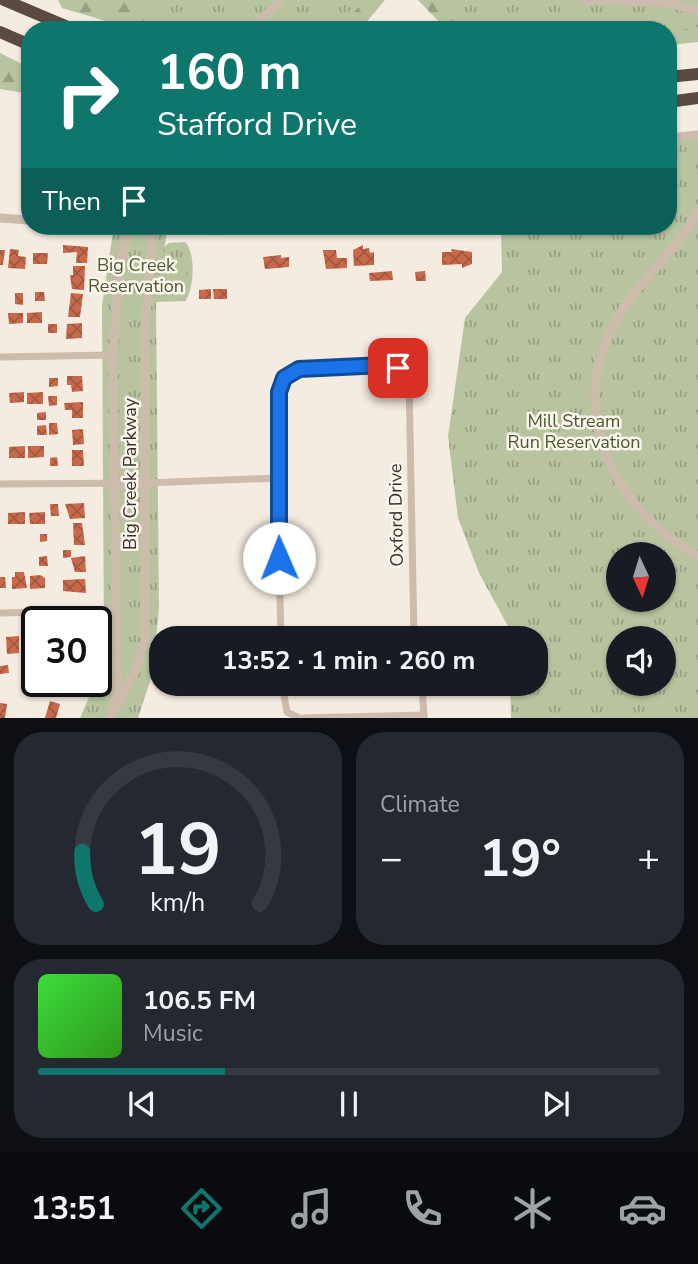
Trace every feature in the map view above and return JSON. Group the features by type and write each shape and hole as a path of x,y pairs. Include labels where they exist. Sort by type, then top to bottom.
{"highway":[{"path":"4,0 54,21"},
{"path":"0,32 21,41"},
{"path":"677,77 695,74"},
{"path":"677,101 695,98"}],"street":[{"path":"260,21 280,0"},
{"path":"585,0 663,2 698,11"},
{"path":"677,137 698,135"},
{"path":"698,212 686,234 644,282 608,334 601,354 596,405 600,446 617,482 658,529 698,556"},
{"path":"0,218 21,219"},
{"name":"Big Creek Parkway","path":"111,716 117,681 113,355 115,312 127,235"},
{"name":"Big Creek Parkway","path":"111,716 136,670 145,641 145,329 152,235"},
{"path":"0,357 113,355"},
{"name":"Oxford Drive","path":"277,478 279,392 284,378 299,369 384,365 398,368 409,379 414,626"},
{"path":"0,484 116,484 277,478 281,626"},
{"path":"0,614 116,610"},
{"path":"284,696 287,712 301,718 424,716 423,696"}],"green space":[{"path":"58,0 264,0 244,21 106,21 62,8"},
{"path":"150,0 365,0 345,21 180,21 144,10"},
{"path":"295,0 385,0 368,21 273,21"},
{"path":"418,0 557,0 698,20 698,42 677,44 677,21 438,21"},
{"path":"446,0 698,0 698,27 677,31 677,21 465,21"},
{"path":"0,53 21,64 21,92 0,89"},
{"name":"Mill Stream Run Reservation","path":"698,133 698,718 511,718 510,696 548,696 548,626 508,626 479,573 458,518 448,436 465,318 502,272 501,235 677,235 677,135"},
{"name":"Big Creek Reservation","path":"113,235 167,235 163,253 170,246 186,244 186,301 156,302 159,609 157,626 149,626 149,684 138,718 80,718 89,697 112,697 112,606 104,606 102,305"},
{"path":"185,242 191,254 193,270 186,300 159,251 169,243"}],"building":[{"path":"63,245 88,247 87,263 76,263 77,252 63,253"},
{"path":"363,245 363,249 369,248 370,253 374,252 374,265 354,266 353,250"},
{"path":"10,249 19,250 18,256 26,257 25,269 8,268"},
{"path":"451,249 472,252 472,264 462,268 462,264 442,265 442,252 452,252"},
{"path":"0,250 5,250 3,265 0,265"},
{"path":"323,250 336,250 337,258 347,258 347,268 326,269"},
{"path":"33,253 48,253 47,264 33,264"},
{"path":"281,255 281,258 289,257 289,267 265,269 263,257"},
{"path":"73,266 85,266 84,290 72,289 70,275 73,275"},
{"path":"392,271 393,280 370,281 369,273"},
{"path":"425,271 426,281 416,281 415,272"},
{"path":"211,289 211,299 199,299 199,290"},
{"path":"213,289 227,289 227,299 214,299"},
{"path":"35,292 44,292 45,301 35,301"},
{"path":"15,293 23,293 23,305 15,304"},
{"path":"71,293 83,294 80,317 68,317"},
{"path":"42,312 42,323 27,323 27,313"},
{"path":"8,313 23,313 23,323 9,324"},
{"path":"82,323 82,338 66,339 67,324"},
{"path":"48,324 57,324 57,333 48,333"},
{"path":"67,376 82,376 83,391 72,392 71,385 67,385"},
{"path":"49,378 58,378 58,386 49,387"},
{"path":"24,392 24,402 10,403 9,393"},
{"path":"43,392 43,404 27,404 27,393"},
{"path":"48,396 57,396 57,405 49,406"},
{"path":"83,402 83,418 72,418 72,410 65,410 64,403"},
{"path":"46,412 46,420 37,420 37,413"},
{"path":"49,423 57,423 58,434 49,435"},
{"path":"46,425 47,435 37,435 37,426"},
{"path":"83,429 84,444 73,445 72,430"},
{"path":"25,446 25,458 9,458 9,447"},
{"path":"28,446 44,446 44,457 28,458"},
{"path":"72,450 83,450 84,466 72,466"},
{"path":"57,457 58,466 50,466 50,458"},
{"path":"84,503 85,518 70,519 65,504"},
{"path":"50,504 58,504 59,516 51,516"},
{"path":"25,512 25,524 8,524 8,513"},
{"path":"45,512 45,524 30,524 29,513"},
{"path":"73,523 82,523 85,545 74,545"},
{"path":"40,534 47,534 47,541 40,542"},
{"path":"63,550 71,550 71,557 63,558"},
{"path":"47,556 48,566 39,566 39,557"},
{"path":"85,556 86,572 75,572 71,558"},
{"path":"15,572 24,572 27,588 12,589"},
{"path":"40,575 45,578 45,588 30,589 30,576"},
{"path":"0,577 5,577 6,588 0,588"},
{"path":"85,579 86,593 63,591 63,580"},
{"path":"19,636 19,653 7,654 6,637"},
{"path":"8,665 9,673 0,674 0,666"},
{"path":"50,701 60,704 56,718 45,718"},
{"path":"0,703 7,704 5,718 0,718"}],"route":[{"path":"279,558 279,392 284,378 299,369 384,365 398,368"}]}
